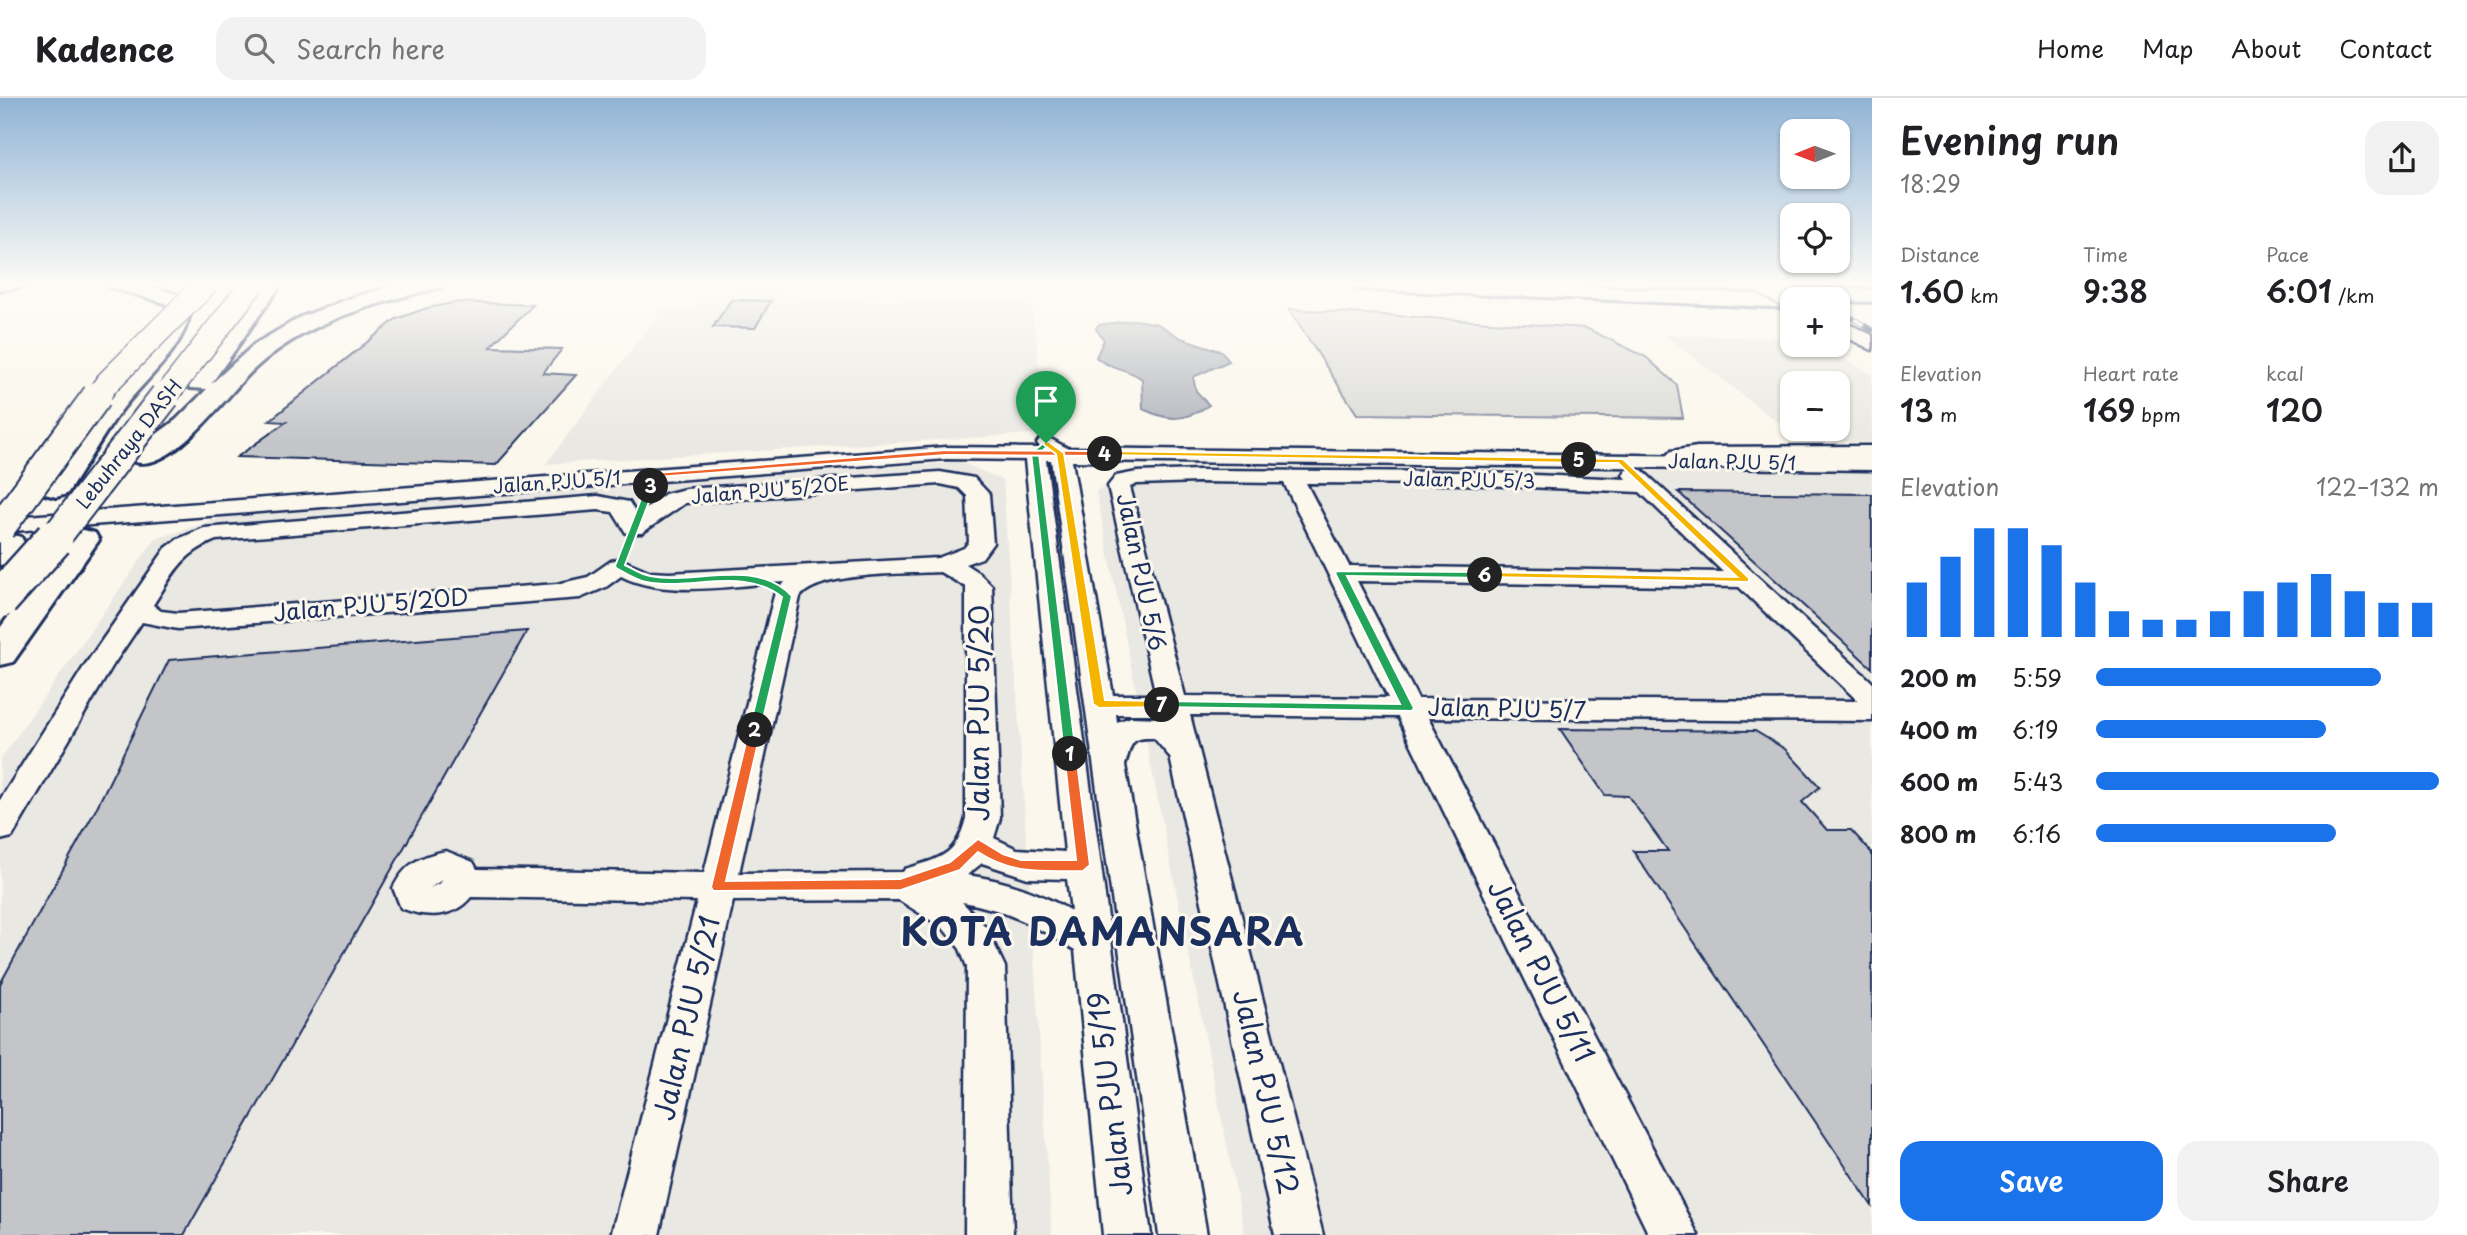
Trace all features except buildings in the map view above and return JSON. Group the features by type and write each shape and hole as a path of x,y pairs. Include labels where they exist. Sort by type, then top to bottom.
{"highway":[{"path":"0,601 14,538 107,383 154,336"},
{"path":"14,538 56,488 120,394 171,336"},
{"name":"Lebuhraya DASH","path":"14,538 203,336"},
{"path":"0,654 88,512 208,336"},
{"path":"137,468 233,336"},
{"path":"14,538 88,512 177,435 247,362 283,336"},
{"path":"0,633 31,597 14,538"}],"main road":[{"path":"1674,461 1688,455 1712,454 1872,453"}],"street":[{"name":"Jalan PJU 5/1","path":"657,470 934,445 1049,465 1872,453"},
{"name":"Jalan PJU 5/1","path":"14,538 88,512 657,470 946,453 989,453 1028,468 1125,454 1872,464"},
{"path":"1049,465 1087,466 1125,454"},
{"path":"1595,460 1610,476 1611,482 1607,485"},
{"path":"1620,460 1872,698"},
{"name":"Jalan PJU 5/19","path":"1049,465 1099,704 1183,1235"},
{"name":"Jalan PJU 5/19","path":"1049,465 1083,865 1127,1235"},
{"path":"615,578 657,470"},
{"name":"Jalan PJU 5/6","path":"1171,705 1119,486 1124,481 1137,478 1292,478"},
{"name":"Jalan PJU 5/3","path":"1292,478 1462,478 1647,486"},
{"name":"Jalan PJU 5/11","path":"1292,478 1674,1235"},
{"name":"Jalan PJU 5/20E","path":"634,528 673,499 685,496 955,479 978,494 981,543 973,553 941,565"},
{"path":"0,828 99,665 176,553 186,544 212,533 253,527 598,503 621,507 634,528"},
{"name":"Jalan PJU 5/20D","path":"140,607 153,618 178,621 564,590 615,578 669,581 941,565"},
{"name":"Jalan PJU 5/20","path":"901,884 955,866 978,844 983,818 979,586 972,577 941,565"},
{"path":"746,577 771,584 787,596 795,586 810,579 848,569"},
{"path":"1340,573 1746,580"},
{"name":"Jalan PJU 5/21","path":"635,1235 787,596"},
{"name":"Jalan PJU 5/20D","path":"99,665 114,651 133,640 178,621"},
{"name":"Jalan PJU 5/7","path":"1099,704 1872,711"},
{"name":"Jalan PJU 5/12","path":"1171,705 1185,754 1299,1235"},
{"path":"1109,765 1121,735 1131,726 1162,728 1185,754"},
{"path":"978,844 998,858 1021,866 1083,865"},
{"path":"461,883 718,887 901,884 948,886 995,893 1041,911 1092,942"},
{"path":"901,884 948,911 966,926 979,944 986,967 989,1235"}],"shaded area":[{"path":"642,336 1036,336 1048,433 546,464"},
{"path":"1101,336 1178,336 1221,351 1229,361 1193,377 1196,391 1209,405 1184,417 1169,417 1143,409 1142,379 1105,364 1096,357 1104,340"},
{"path":"1307,336 1603,336 1646,357 1677,385 1683,418 1357,414"},
{"path":"1666,336 1780,338 1780,357 1841,357 1872,375 1872,442 1833,441 1850,441 1850,371 1780,371 1780,422"},
{"path":"960,462 1003,480 1052,1235 0,1235 0,760 155,539 233,514"},
{"path":"1143,469 1872,472 1872,1235 1245,1235 1096,491"}],"district":[{"name":"KOTA DAMANSARA","path":"1103,933"}],"route":[{"path":"1046,443 1035,453 1083,865 1021,866 998,858 978,844 955,866 901,884 718,887 787,596 771,584 746,577 669,581 646,579 620,566 655,475 971,452 1021,453 1035,453 1060,453 1620,460 1746,580 1340,573 1408,708 1099,704 1060,453 1046,443"}]}
